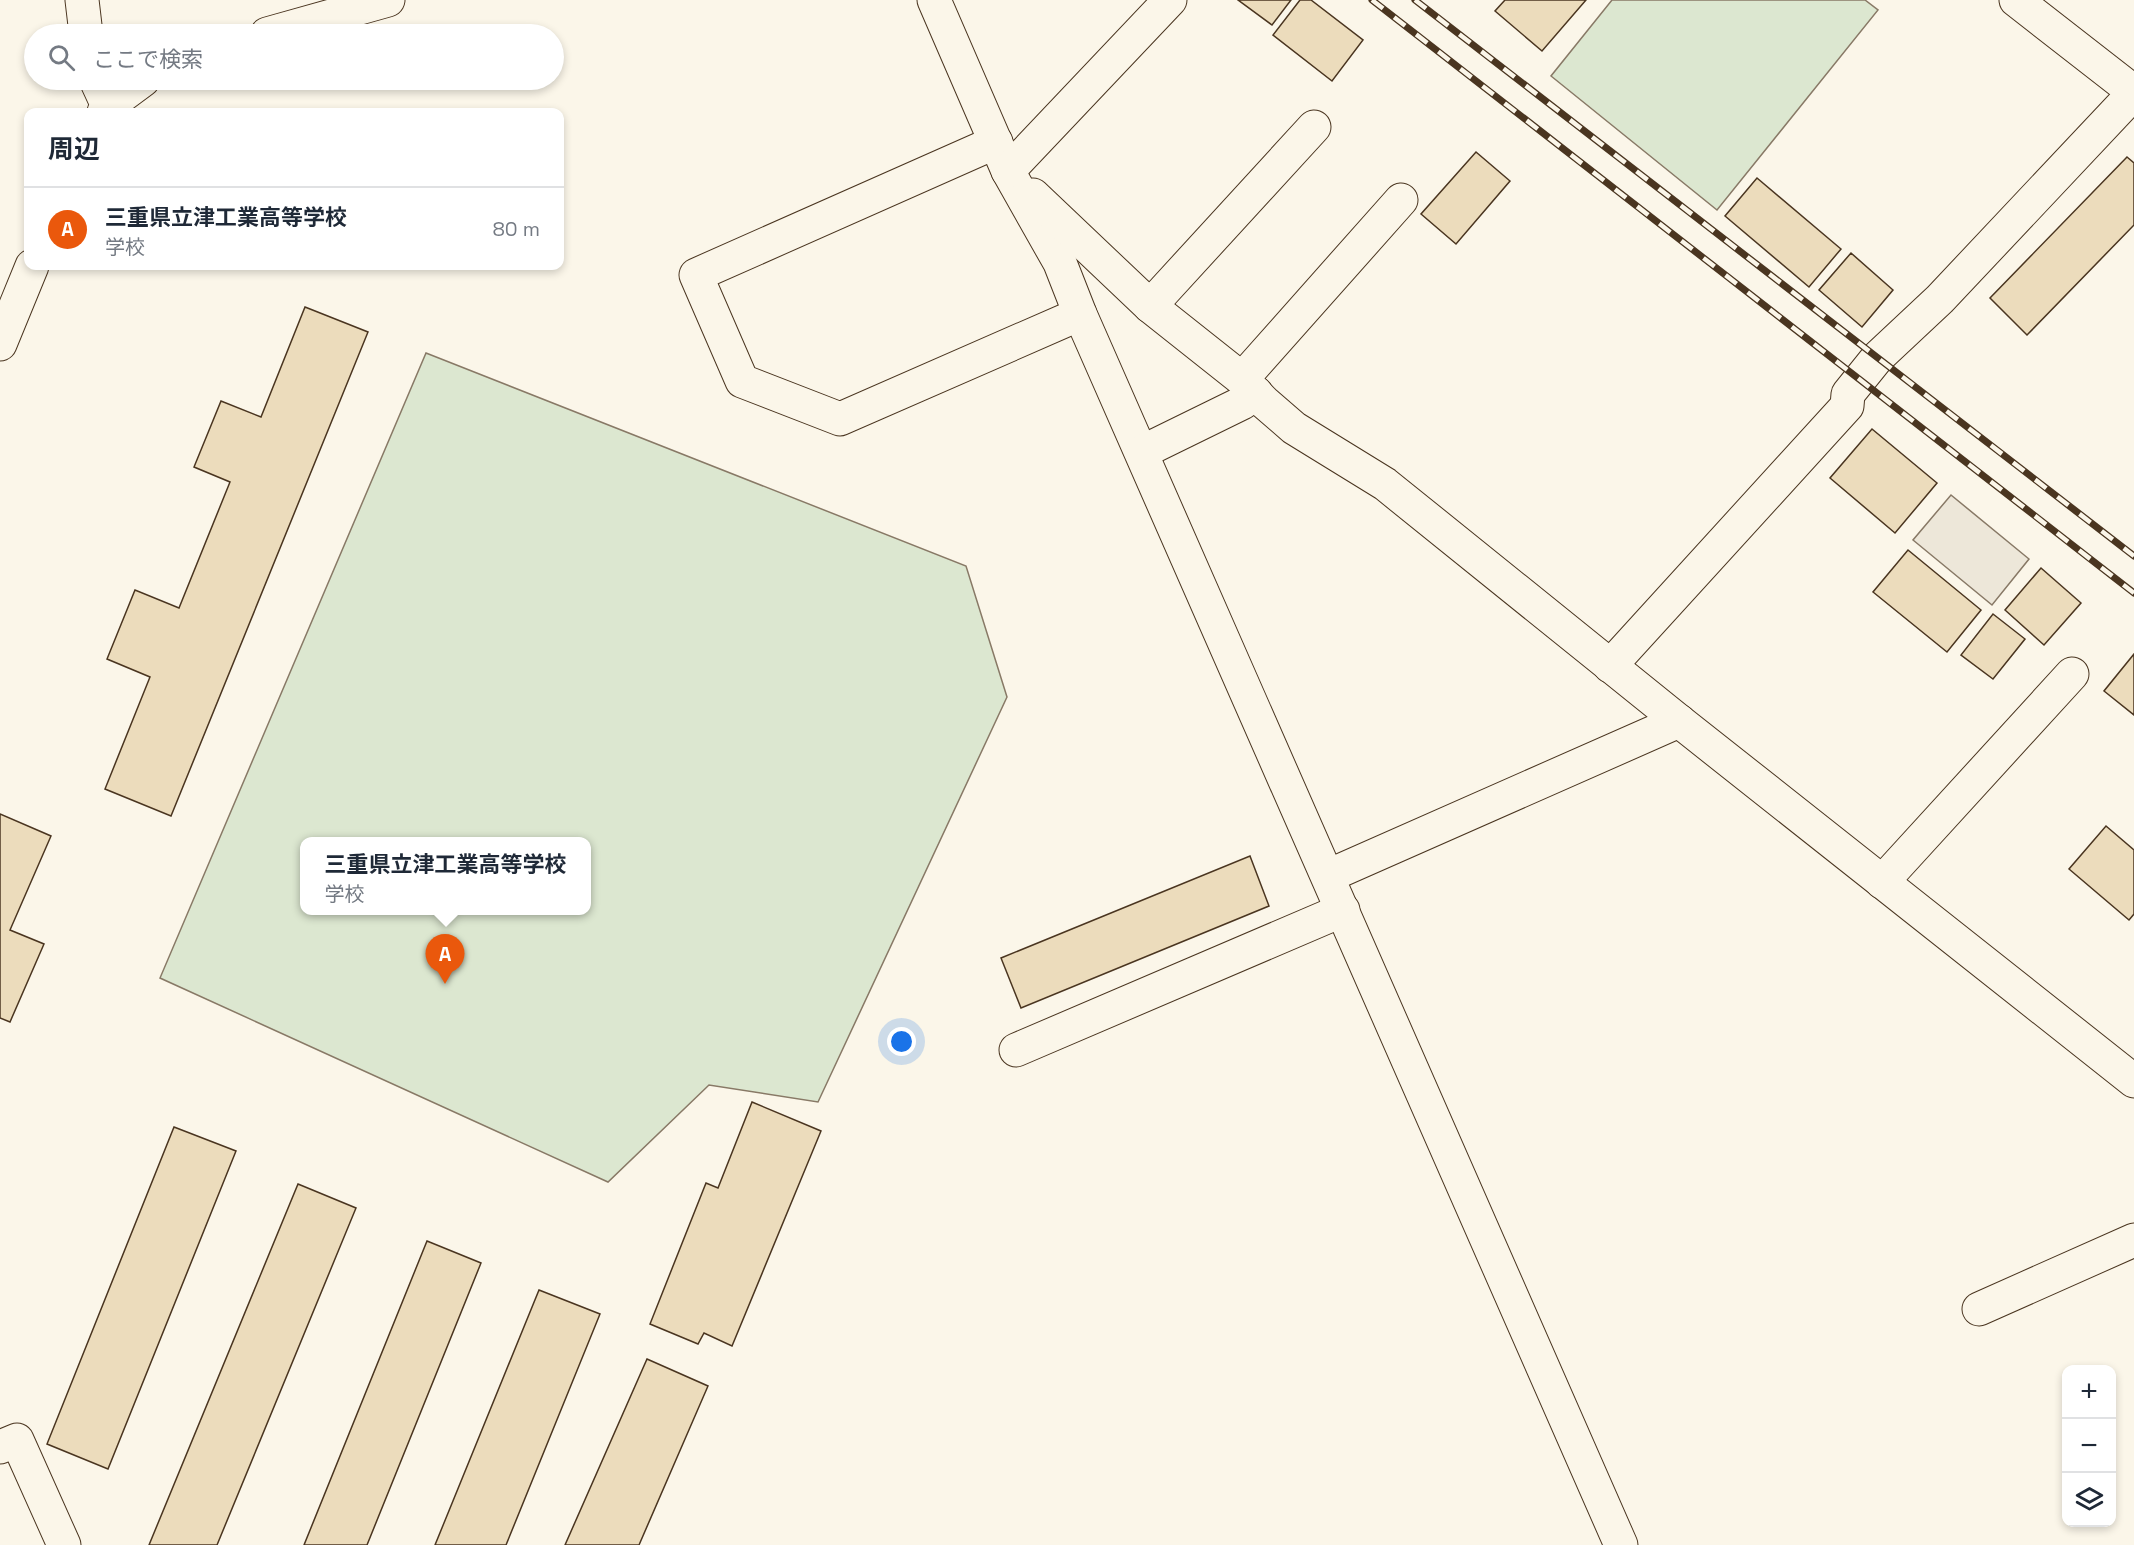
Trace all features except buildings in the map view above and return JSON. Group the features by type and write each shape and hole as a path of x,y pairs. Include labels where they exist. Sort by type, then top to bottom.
{"street":[{"path":"82,0 85,24"},
{"path":"303,24 388,0"},
{"path":"934,0 1002,156 1060,262 1080,314 1329,876 1621,1545"},
{"path":"1080,314 840,419 742,381 696,275 1002,156 1170,0"},
{"path":"1610,666 1847,406 1848,394 1878,358 1940,299 2134,93 2016,0"},
{"path":"103,99 122,90"},
{"path":"1150,306 1314,127"},
{"path":"1002,156 1150,306 1249,386 1294,428 1384,484 2134,1081"},
{"path":"1142,452 1242,403 1249,386 1401,200"},
{"path":"0,344 30,270"},
{"path":"1882,882 2072,674"},
{"path":"1329,876 1679,721"},
{"path":"1016,1050 1343,910"},
{"path":"1979,1309 2134,1240"},
{"path":"0,1447 17,1440 64,1545"}],"green space":[{"path":"1612,0 1865,0 1878,10 1717,210 1551,76"},
{"path":"426,353 966,566 1007,697 818,1102 709,1085 608,1182 160,978"}],"shaded area":[{"path":"1951,495 2029,559 1992,605 1913,540"}],"railway":[{"path":"1372,0 2134,593"},
{"path":"1415,0 2134,556"}],"place":[{"name":"三重県立津工業高等学校","path":"445,984"}]}
